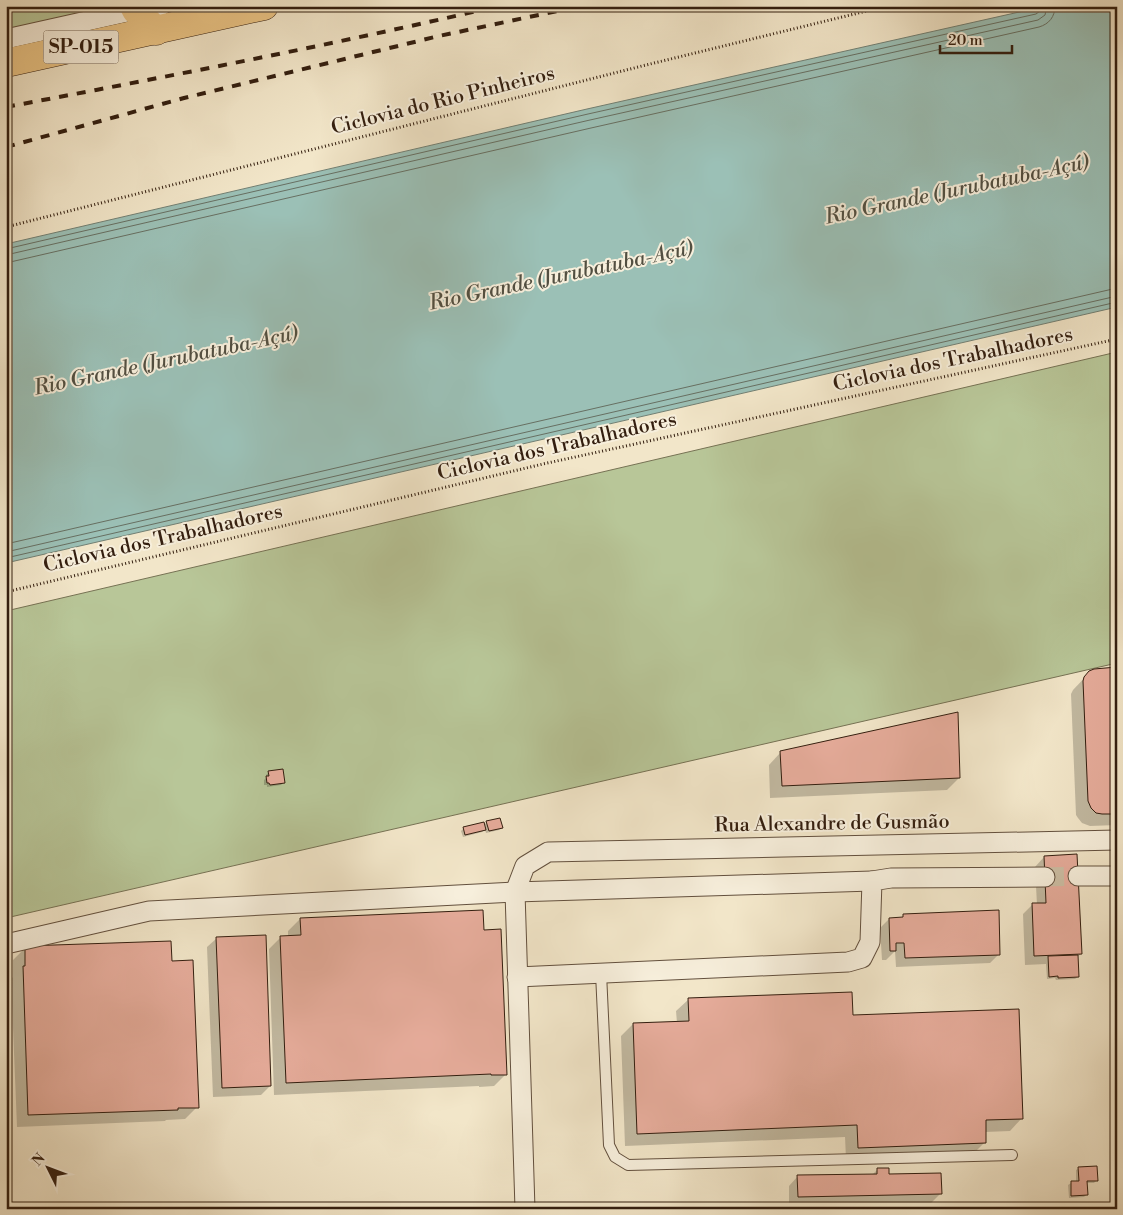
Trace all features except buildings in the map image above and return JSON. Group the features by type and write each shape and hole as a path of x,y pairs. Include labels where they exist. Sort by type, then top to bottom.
{"highway":[{"name":"SP-015","path":"6,63 147,13 264,6"}],"street":[{"path":"6,39 147,13"},
{"name":"Rua Alexandre de Gusmão","path":"515,892 525,866 548,852 1117,840"},
{"path":"1078,876 1117,876"},
{"path":"6,944 149,911 515,892 872,881 891,878 1045,877"},
{"path":"517,977 848,962 862,958 870,942 872,881"},
{"path":"515,892 525,1209"}],"lane":[{"path":"600,973 609,1145 615,1157 628,1165 1012,1155"}],"path":[{"name":"Ciclovia do Rio Pinheiros","path":"6,227 887,6"},
{"name":"Ciclovia dos Trabalhadores","path":"6,592 544,464 1117,339"}],"green space":[{"path":"6,6 114,6 6,33"},
{"path":"1117,352 1117,663 6,918 6,611"}],"water":[{"name":"Rio Grande (Jurubatuba-Açú)","path":"1046,6 1117,6 1117,307 6,563 6,244 587,109"}],"tunnel":[{"path":"1045,877 1078,876"}],"railway":[{"path":"6,107 253,59 499,6"},
{"path":"6,147 184,98 439,36 581,6"}]}
